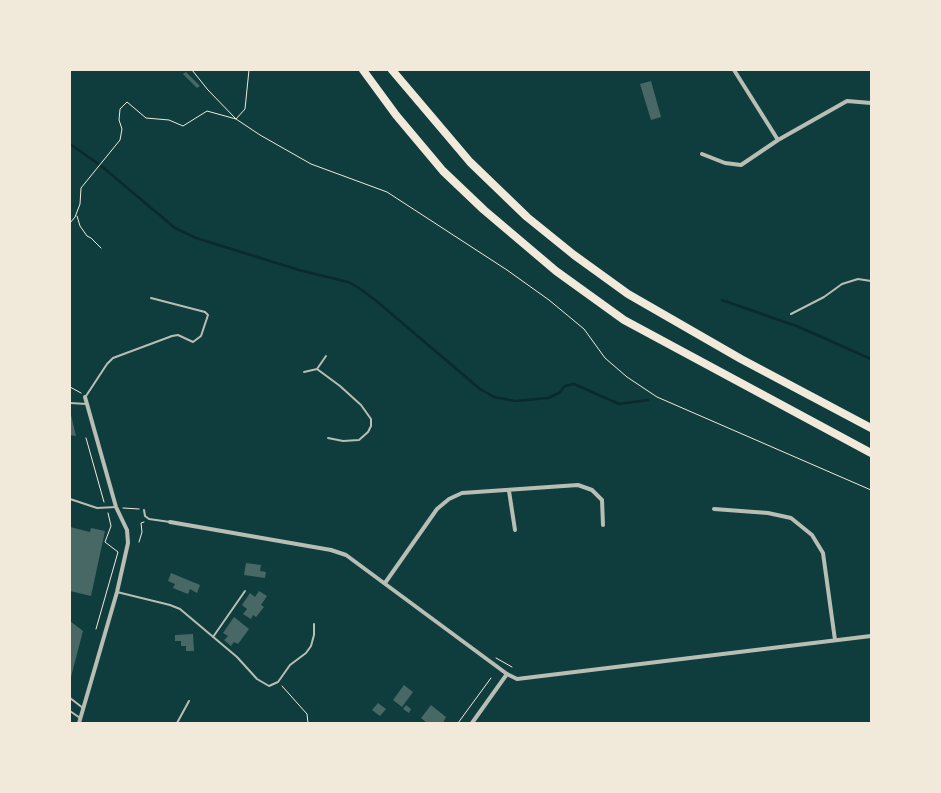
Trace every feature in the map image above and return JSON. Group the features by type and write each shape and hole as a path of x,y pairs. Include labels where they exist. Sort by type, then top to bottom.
{"highway":[{"path":"363,70 396,115 443,171 484,210 556,271 624,320 871,453"},
{"path":"392,70 470,162 527,217 574,255 628,294 741,359 871,428"}],"street":[{"path":"734,70 778,140"},
{"path":"702,154 725,163 741,165 778,140 847,101 871,103"},
{"path":"80,720 117,592 128,543 127,530 116,507 85,397"},
{"path":"385,583 438,509 449,499 462,493 578,485 592,490 602,500 603,525"},
{"path":"509,490 515,530"},
{"path":"714,509 768,513 791,518 812,535 824,553 835,640"},
{"path":"170,522 331,550 346,555 507,674 520,679 871,636"},
{"path":"472,723 507,674"}],"lane":[{"path":"791,314 824,297 842,284 858,279 871,281"},
{"path":"85,397 113,358 172,336 178,335 193,342 201,336 208,315 205,312 150,298"},
{"path":"304,372 317,369 326,356"},
{"path":"317,369 361,405 372,419 368,432 359,440 342,441 328,438"},
{"path":"70,403 87,404"},
{"path":"70,499 97,508 116,507"},
{"path":"144,510 145,516 150,519 170,522"},
{"path":"213,637 245,591"},
{"path":"117,592 176,606 237,657 257,679 269,686 278,682 290,665 306,653 311,646 314,624"},
{"path":"70,698 83,708"},
{"path":"177,723 189,701"},
{"path":"70,711 80,720"}],"path":[{"path":"192,70 208,90 236,118 260,135 311,164 387,192 507,270 584,329 605,358 627,377 657,397 871,490"},
{"path":"236,118 245,109 249,70"},
{"path":"70,223 80,204 81,188 120,140 122,129 119,120 120,109 127,102 146,118 169,120 183,126 206,111 236,118"},
{"path":"76,214 80,226 87,236 101,248"},
{"path":"70,387 79,391 85,397"},
{"path":"86,438 111,526 105,542 118,552 96,629"},
{"path":"116,507 144,510"},
{"path":"139,542 142,532 141,523 150,519"},
{"path":"458,723 491,678"},
{"path":"278,682 307,714 308,723"}],"building":[{"path":"186,72 200,86 197,88 183,74"},
{"path":"651,81 661,117 651,120 640,84"},
{"path":"71,415 76,436 70,435"},
{"path":"70,527 90,532 91,528 105,531 91,596 70,591"},
{"path":"246,563 261,565 260,571 266,572 265,578 244,575"},
{"path":"171,573 200,585 197,593 190,589 188,594 173,588 175,584 168,581"},
{"path":"259,591 267,596 261,605 264,607 256,617 253,615 251,619 243,614 247,609 242,605 250,593 255,597"},
{"path":"234,617 249,629 238,644 234,642 231,646 224,640 228,636 223,633"},
{"path":"70,621 83,631 71,677 70,677"},
{"path":"193,634 194,651 186,651 186,646 181,646 181,641 175,641 175,635"},
{"path":"404,685 413,692 402,707 393,700"},
{"path":"378,703 386,709 380,716 372,710"},
{"path":"406,705 411,709 409,713 403,709"},
{"path":"431,705 446,717 443,723 427,723 421,718"}],"waterway":[{"path":"70,144 100,165 175,228 196,238 299,270 348,282 359,288 480,389 494,397 515,401 548,398 559,393 565,386 574,384 619,404 648,400"},
{"path":"722,300 799,327 871,359"}]}
